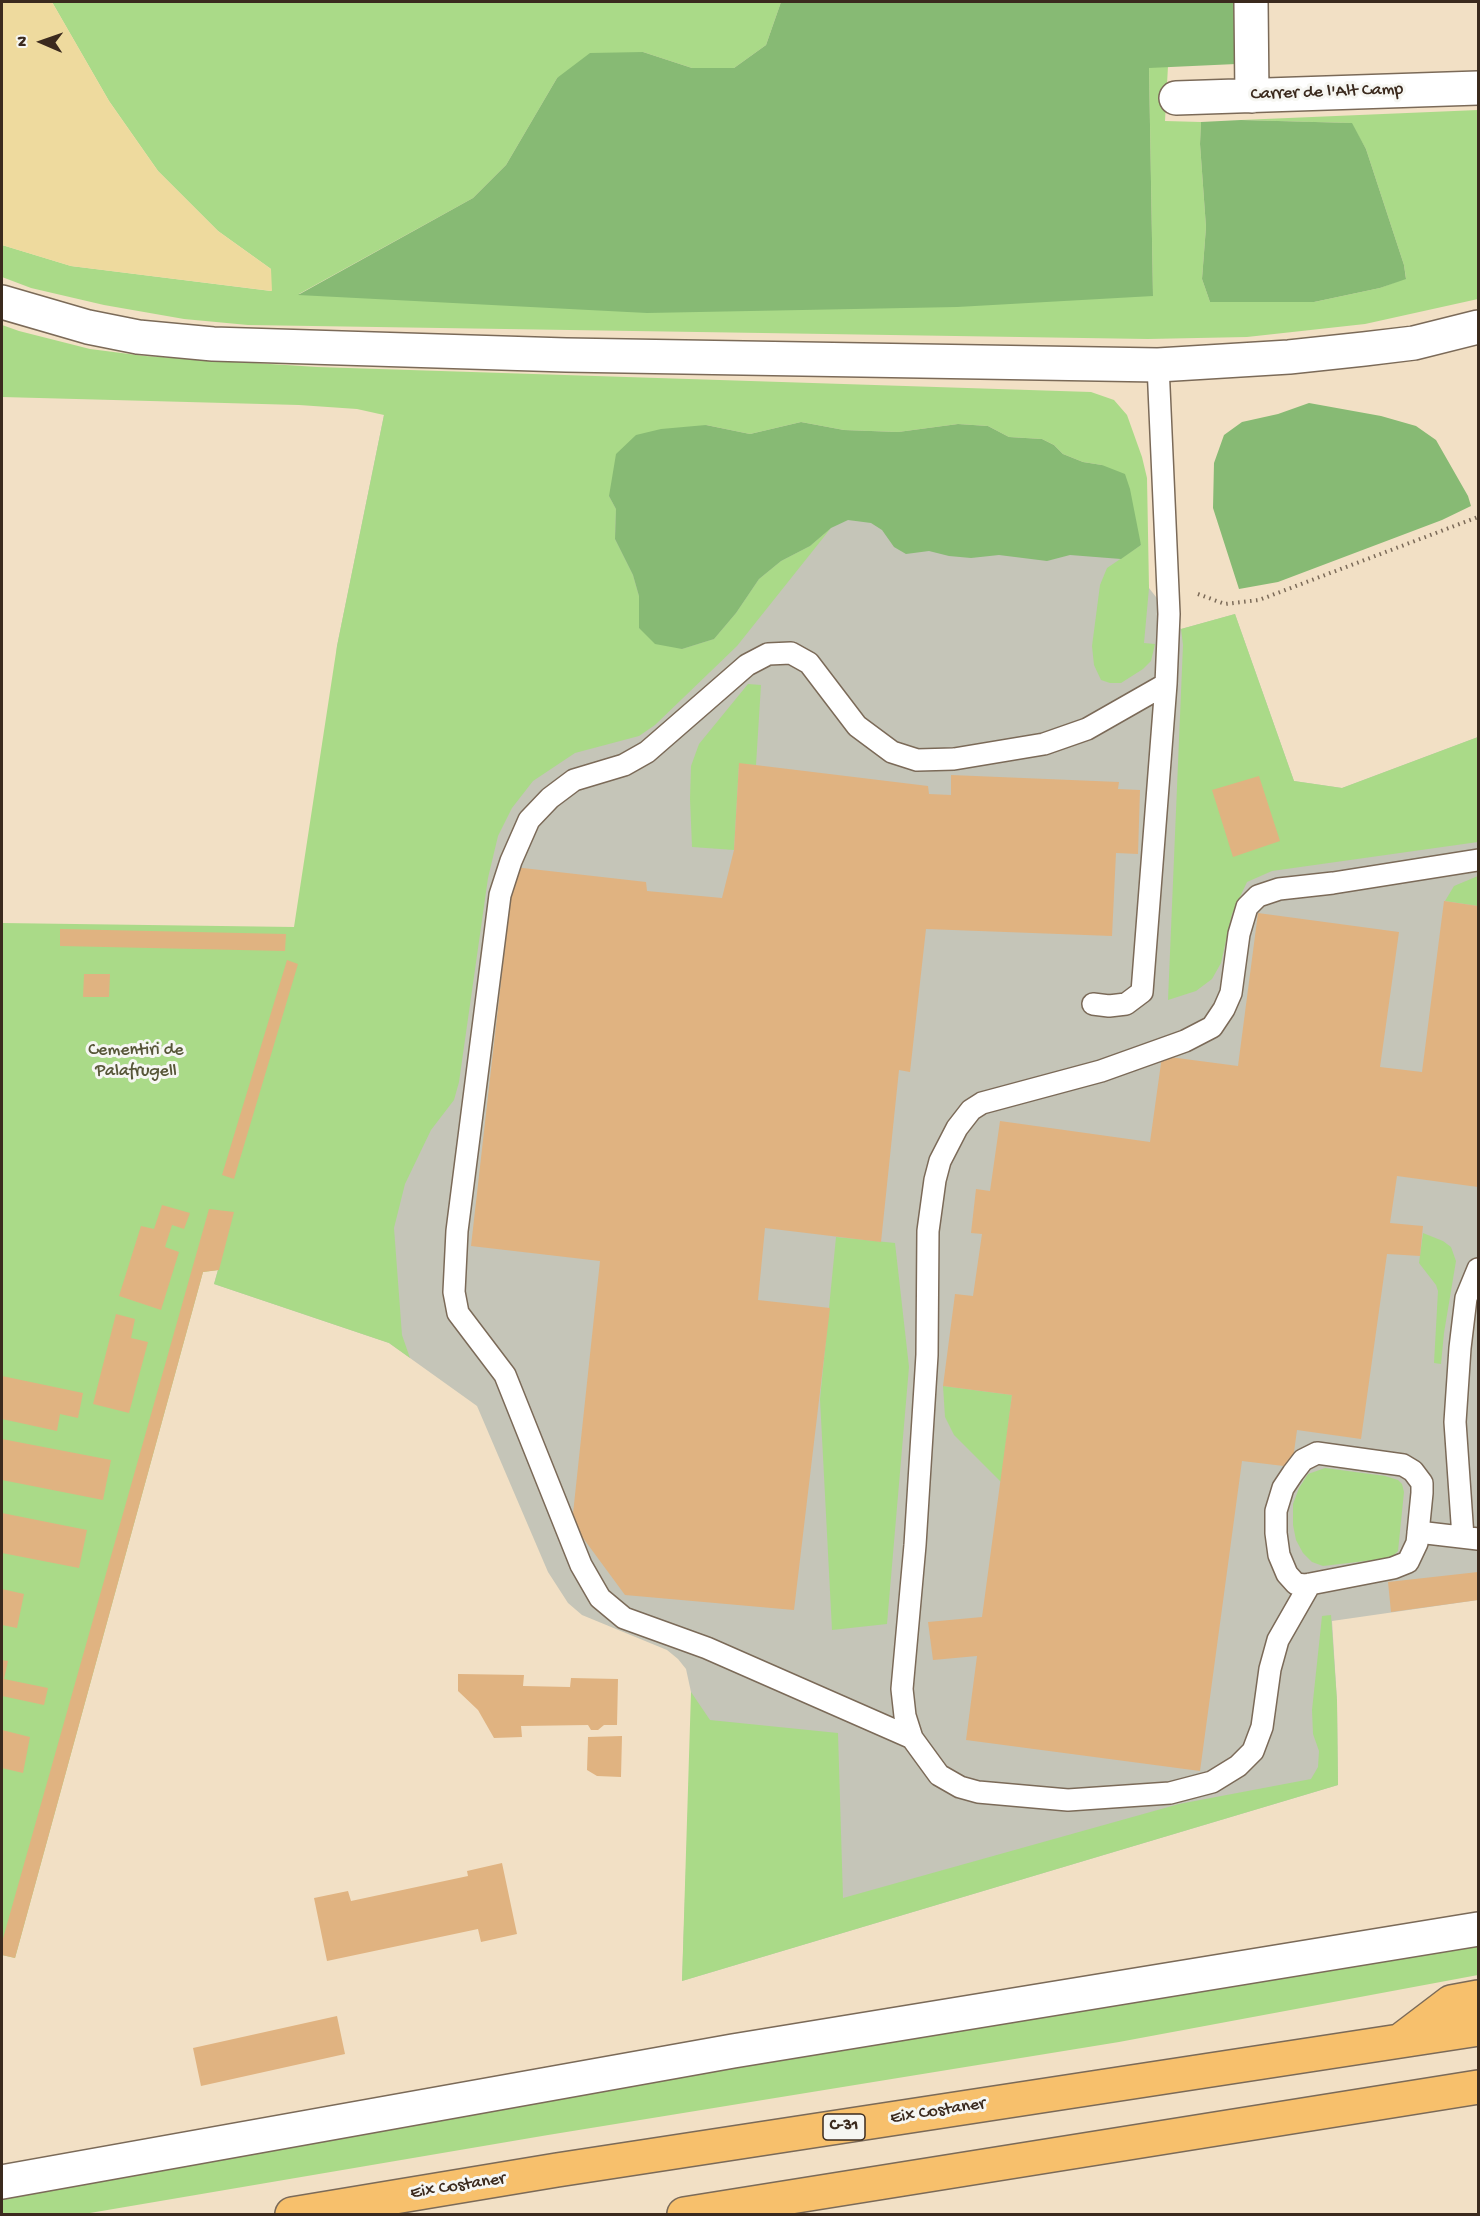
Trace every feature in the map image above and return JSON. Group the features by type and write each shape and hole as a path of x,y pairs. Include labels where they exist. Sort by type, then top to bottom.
{"highway":[{"path":"1397,2043 1451,2002 1479,1997"},
{"name":"Eix Costaner","path":"292,2214 557,2170 1479,2029"},
{"path":"684,2214 1479,2087"}],"street":[{"path":"1251,2 1252,96"},
{"name":"Carrer de l'Alt Camp","path":"1176,98 1479,88"},
{"path":"2,302 40,314 138,337 213,344 566,356 1158,365 1289,357 1364,349 1414,343 1479,327"},
{"path":"2,2182 733,2051 1479,1929"}],"lane":[{"path":"1093,1004 1109,1006 1126,1004 1142,992 1166,684 1169,614 1158,365"},
{"path":"912,1738 707,1648 624,1618 600,1598 581,1565 505,1375 458,1313 454,1292 457,1231 500,895 511,861 529,820 550,798 574,780 624,765 647,752 747,666 768,654 791,653 809,663 858,726 892,752 917,760 954,759 1044,744 1087,729 1166,684"},
{"path":"1310,1584 1278,1640 1270,1669 1262,1727 1253,1751 1238,1766 1212,1782 1170,1793 1068,1800 978,1792 960,1787 939,1775 912,1738 905,1716 902,1689 915,1545 927,1354 928,1231 935,1180 940,1161 957,1128 971,1110 982,1103 1101,1071 1185,1041 1212,1027 1232,993 1239,934 1247,907 1258,896 1279,889 1333,884 1479,860"},
{"path":"1418,1532 1471,1538 1455,1422 1466,1298 1479,1269"},
{"path":"1317,1453 1403,1465 1413,1471 1422,1483 1418,1532 1417,1543 1408,1562 1393,1568 1310,1584 1296,1584 1287,1574 1279,1555 1276,1511 1283,1488 1293,1473 1304,1460 1317,1453"}],"path":[{"path":"1167,565 1185,584 1199,594 1225,604 1243,603 1259,600 1479,517"}],"shaded area":[{"path":"384,415 1130,489 1149,588 1181,629 1235,614 1294,781 1342,788 1478,737 1478,1600 1332,1621 1337,1701 1338,1785 682,1981 691,1725 691,1692 686,1669 667,1650 582,1615 568,1603 548,1572 477,1406 389,1343 214,1284 312,928 337,646"}],"green space":[{"path":"52,2 781,2 766,45 734,68 692,68 643,52 557,78 506,165 473,198 299,294 1153,296 1149,67 1168,66 1165,121 1201,122 1200,144 1206,227 1202,279 1210,302 1314,302 1380,288 1406,278 1404,265 1366,149 1351,123 1241,120 1478,110 1478,299 1365,324 1247,337 1148,339 248,325 184,319 104,305 31,288 2,277 2,245 71,266 271,291 271,269 218,231 158,171 109,101"},
{"path":"781,2 1234,2 1236,64 1149,68 1153,296 957,307 647,313 298,295 473,198 506,165 557,78 590,53 643,52 692,68 734,68 766,45"},
{"path":"1241,120 1352,123 1366,149 1404,265 1406,279 1380,288 1314,302 1210,302 1202,279 1206,227 1200,144 1201,122"},
{"name":"Cementiri de Palafrugell","path":"2,325 90,349 145,356 317,367 1091,392 1114,400 1127,415 1142,457 1147,478 1149,588 1144,643 1155,644 1151,661 1143,669 1121,683 1101,680 1094,665 1092,646 1100,585 1107,568 1141,545 1102,465 1083,462 1063,454 1054,445 1042,439 1009,437 988,426 958,424 898,432 844,430 801,422 750,434 706,425 609,496 616,509 615,539 633,575 639,596 639,628 682,649 714,639 736,613 759,579 781,561 810,546 831,528 737,646 655,725 639,736 575,753 533,781 512,808 498,836 488,878 459,1082 454,1100 431,1130 405,1184 394,1228 402,1335 410,1358 389,1343 214,1284 218,1270 203,1272 15,1958 2,1955 2,923 294,927 337,646 384,415 357,409 299,405 2,397"},
{"path":"1309,403 1381,416 1416,426 1436,440 1468,496 1471,506 1442,520 1278,582 1239,589 1213,508 1214,463 1224,435 1242,422 1278,414"},
{"path":"801,422 844,430 898,432 958,424 988,426 1009,437 1042,439 1054,445 1063,454 1125,474 1141,545 1121,559 1070,555 1047,561 999,555 971,558 929,551 906,554 894,547 882,530 871,523 848,520 831,528 810,546 781,561 759,579 736,613 714,639 682,649 655,644 639,628 639,596 633,575 615,539 616,509 609,496 616,454 636,435 661,429 706,425 750,434"},
{"path":"1235,614 1294,781 1342,788 1478,737 1478,842 1272,871 1247,882 1232,914 1221,963 1212,979 1196,991 1168,1000 1183,645 1181,629"},
{"path":"748,684 761,685 756,765 739,764 734,850 692,847 691,766 699,744"},
{"path":"1478,876 1478,906 1445,901 1454,886"},
{"path":"1423,1233 1451,1247 1456,1261 1441,1364 1434,1363 1438,1291 1419,1263"},
{"path":"836,1237 895,1243 909,1367 887,1624 832,1630 820,1399"},
{"path":"943,1386 1012,1395 1001,1482 954,1435 945,1417"},
{"path":"1325,1468 1385,1476 1398,1480 1402,1484 1404,1492 1398,1551 1391,1558 1323,1566 1312,1562 1303,1553 1296,1540 1293,1504 1308,1474"},
{"path":"1331,1615 1337,1701 1338,1785 682,1981 691,1692 710,1720 838,1733 843,1898 1179,1804 1311,1779 1318,1767 1319,1751 1313,1734 1312,1710 1322,1616"},
{"path":"1478,1944 1478,1975 1119,2042 548,2135 84,2214 2,2214 2,2196 883,2042"}],"sand":[{"path":"2,2 52,2 109,101 158,171 218,231 271,269 272,291 71,266 2,245"}],"building":[{"path":"739,763 928,786 929,794 951,795 951,775 1119,782 1118,789 1140,790 1138,854 1116,853 1112,936 926,929 910,1072 899,1070 881,1242 765,1228 758,1300 830,1308 794,1610 625,1595 572,1523 600,1261 471,1246 514,867 646,882 647,891 722,898 734,850"},
{"path":"1259,776 1280,841 1233,857 1212,790"},
{"path":"1444,901 1478,906 1478,1187 1397,1176 1390,1223 1423,1226 1420,1256 1387,1254 1361,1439 1297,1430 1292,1467 1242,1461 1200,1771 966,1740 977,1656 933,1660 928,1622 982,1617 1012,1395 943,1386 955,1294 973,1296 982,1234 971,1233 976,1189 990,1191 1000,1121 1150,1142 1162,1056 1238,1066 1258,913 1399,932 1380,1067 1422,1072"},
{"path":"60,929 286,934 285,951 60,946"},
{"path":"287,960 298,964 234,1179 222,1175"},
{"path":"84,974 110,974 109,997 83,997"},
{"path":"162,1205 190,1213 184,1229 172,1225 165,1247 179,1252 161,1310 119,1296 141,1226 154,1229"},
{"path":"209,1209 234,1212 219,1270 203,1272 15,1958 2,1955 2,1942"},
{"path":"116,1314 135,1319 131,1338 148,1342 129,1413 93,1404"},
{"path":"2,1376 83,1393 78,1418 60,1414 57,1431 2,1419"},
{"path":"2,1439 111,1460 103,1500 2,1480"},
{"path":"2,1513 87,1530 79,1568 2,1553"},
{"path":"1478,1572 1478,1600 1391,1612 1388,1582"},
{"path":"2,1589 24,1594 17,1628 2,1625"},
{"path":"2,1660 8,1661 4,1679 48,1688 44,1705 2,1696"},
{"path":"458,1674 524,1675 523,1686 570,1687 571,1678 618,1679 617,1725 604,1725 598,1730 591,1730 588,1725 521,1726 522,1737 494,1738 478,1710 458,1691"},
{"path":"2,1730 30,1737 23,1773 2,1768"},
{"path":"622,1736 621,1777 597,1776 587,1770 588,1737"},
{"path":"502,1863 517,1934 481,1942 478,1929 327,1961 314,1898 348,1891 351,1901 468,1876 467,1871"},
{"path":"337,2016 345,2054 201,2086 193,2048"}]}
